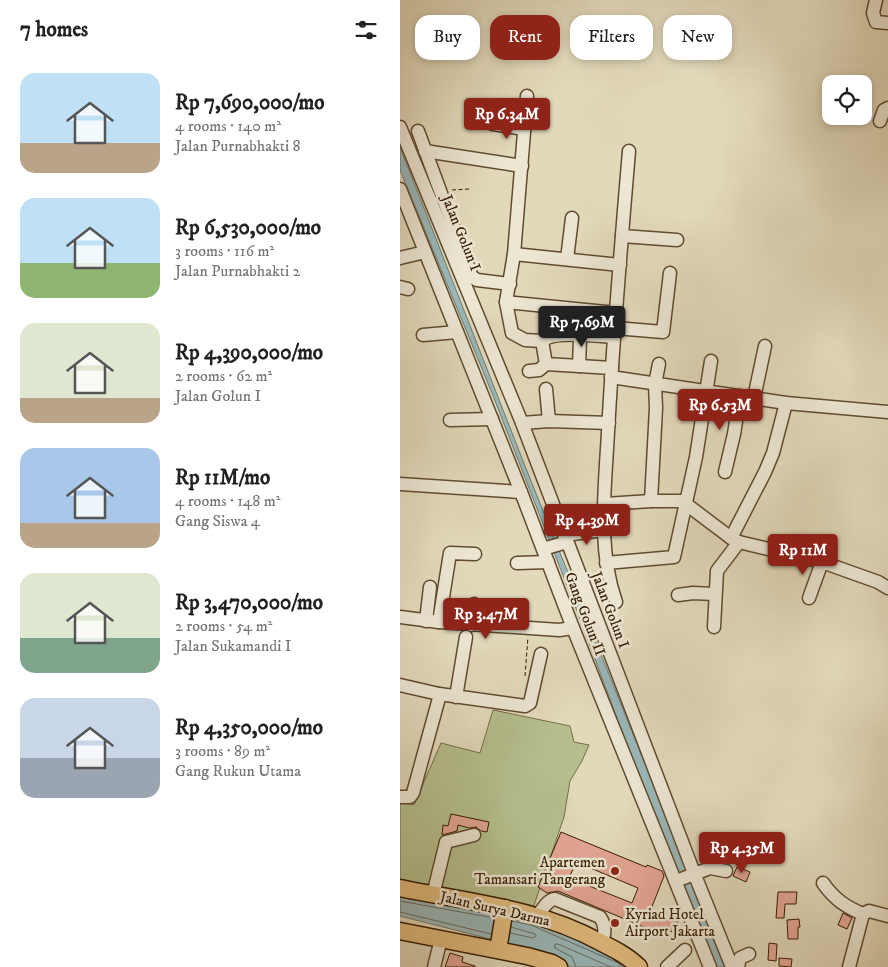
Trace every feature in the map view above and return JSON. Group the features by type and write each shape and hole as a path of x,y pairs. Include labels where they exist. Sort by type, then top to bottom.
{"main road":[{"name":"Jalan Surya Darma","path":"400,888 536,916 572,928 616,950 639,967"},
{"path":"499,943 505,910"},
{"path":"400,931 478,947 522,959 552,963 559,967"},
{"path":"478,947 499,943 522,959"}],"street":[{"path":"876,0 873,13 876,22 888,23"},
{"path":"527,96 514,254 506,302 512,333 525,340 542,341 547,337 581,334 663,332 670,273"},
{"path":"880,121 884,110 888,108"},
{"path":"493,124 524,129"},
{"name":"Jalan Golun I","path":"400,127 522,423 556,544 732,967"},
{"path":"418,131 474,279 510,284"},
{"path":"425,151 522,166"},
{"path":"616,602 609,583 606,563 604,504 616,313 629,151"},
{"name":"Gang Golun II","path":"400,189 521,492 556,544 548,562 572,628 677,880 710,967"},
{"path":"568,260 572,218"},
{"path":"622,236 677,240"},
{"path":"400,258 425,252"},
{"path":"514,254 620,265"},
{"path":"506,302 616,313"},
{"path":"579,366 581,310"},
{"path":"423,335 456,332"},
{"path":"542,341 546,364"},
{"path":"754,398 764,346"},
{"path":"606,563 674,557 686,504 711,361"},
{"path":"529,371 539,370 546,364 579,366 612,372 655,384 707,392 786,403 888,412"},
{"path":"651,500 656,408 655,384 659,364"},
{"path":"546,389 549,421"},
{"path":"725,472 740,396"},
{"path":"714,627 714,594 717,571 735,540 765,472 773,452 786,403"},
{"path":"450,420 492,419"},
{"path":"522,423 549,421 609,424"},
{"path":"400,484 521,492"},
{"path":"604,504 651,500 682,501 735,540 822,562 878,582 888,588"},
{"path":"556,544 604,530"},
{"path":"440,622 450,552 475,554"},
{"path":"517,562 548,562"},
{"path":"809,598 822,562"},
{"path":"426,621 430,587"},
{"path":"678,595 714,594"},
{"path":"471,625 474,604"},
{"path":"400,617 471,625 559,630 572,628"},
{"path":"456,696 466,638"},
{"path":"400,685 439,694 525,706 530,702 541,654"},
{"path":"400,797 410,798 413,793 439,694"},
{"path":"434,895 446,842 474,835"},
{"path":"677,880 710,868 726,871"},
{"path":"823,883 830,894 841,904 864,914"},
{"path":"849,967 864,914 869,911 888,916"},
{"path":"434,967 442,939"},
{"path":"667,967 685,950"},
{"path":"738,967 740,958 749,954"}],"path":[{"path":"439,190 469,189"},
{"path":"524,681 529,628"}],"green space":[{"path":"493,710 570,726 574,742 589,745 570,781 564,817 531,914 400,893 400,802 414,805 441,743 480,753"}],"water":[{"path":"400,147 525,466 727,967 715,967 640,780 582,624 492,393 400,170"},
{"path":"400,896 532,920 621,959 629,967 569,967 533,950 400,916"}],"building":[{"path":"451,814 489,822 487,832 481,831 476,827 469,828 458,825 457,831 442,835 443,825 448,826"},
{"path":"561,832 646,867 647,865 662,871 664,876 648,917 678,921 676,932 646,928 558,891 547,893 538,887","holes":["576,862 638,888 632,903 569,878"]},
{"path":"737,867 750,872 746,882 733,876"},
{"path":"778,892 797,892 796,904 785,904 784,918 776,918"},
{"path":"843,913 852,918 847,929 838,925"},
{"path":"799,919 798,939 788,939 787,920"},
{"path":"769,943 777,944 776,961 768,960"},
{"path":"450,953 463,957 462,962 475,967 445,967"},
{"path":"779,958 792,959 791,967 779,966"}],"place":[{"name":"Apartemen Tamansari Tangerang","path":"615,871"},
{"name":"Kyriad Hotel Airport Jakarta","path":"615,923"}]}
